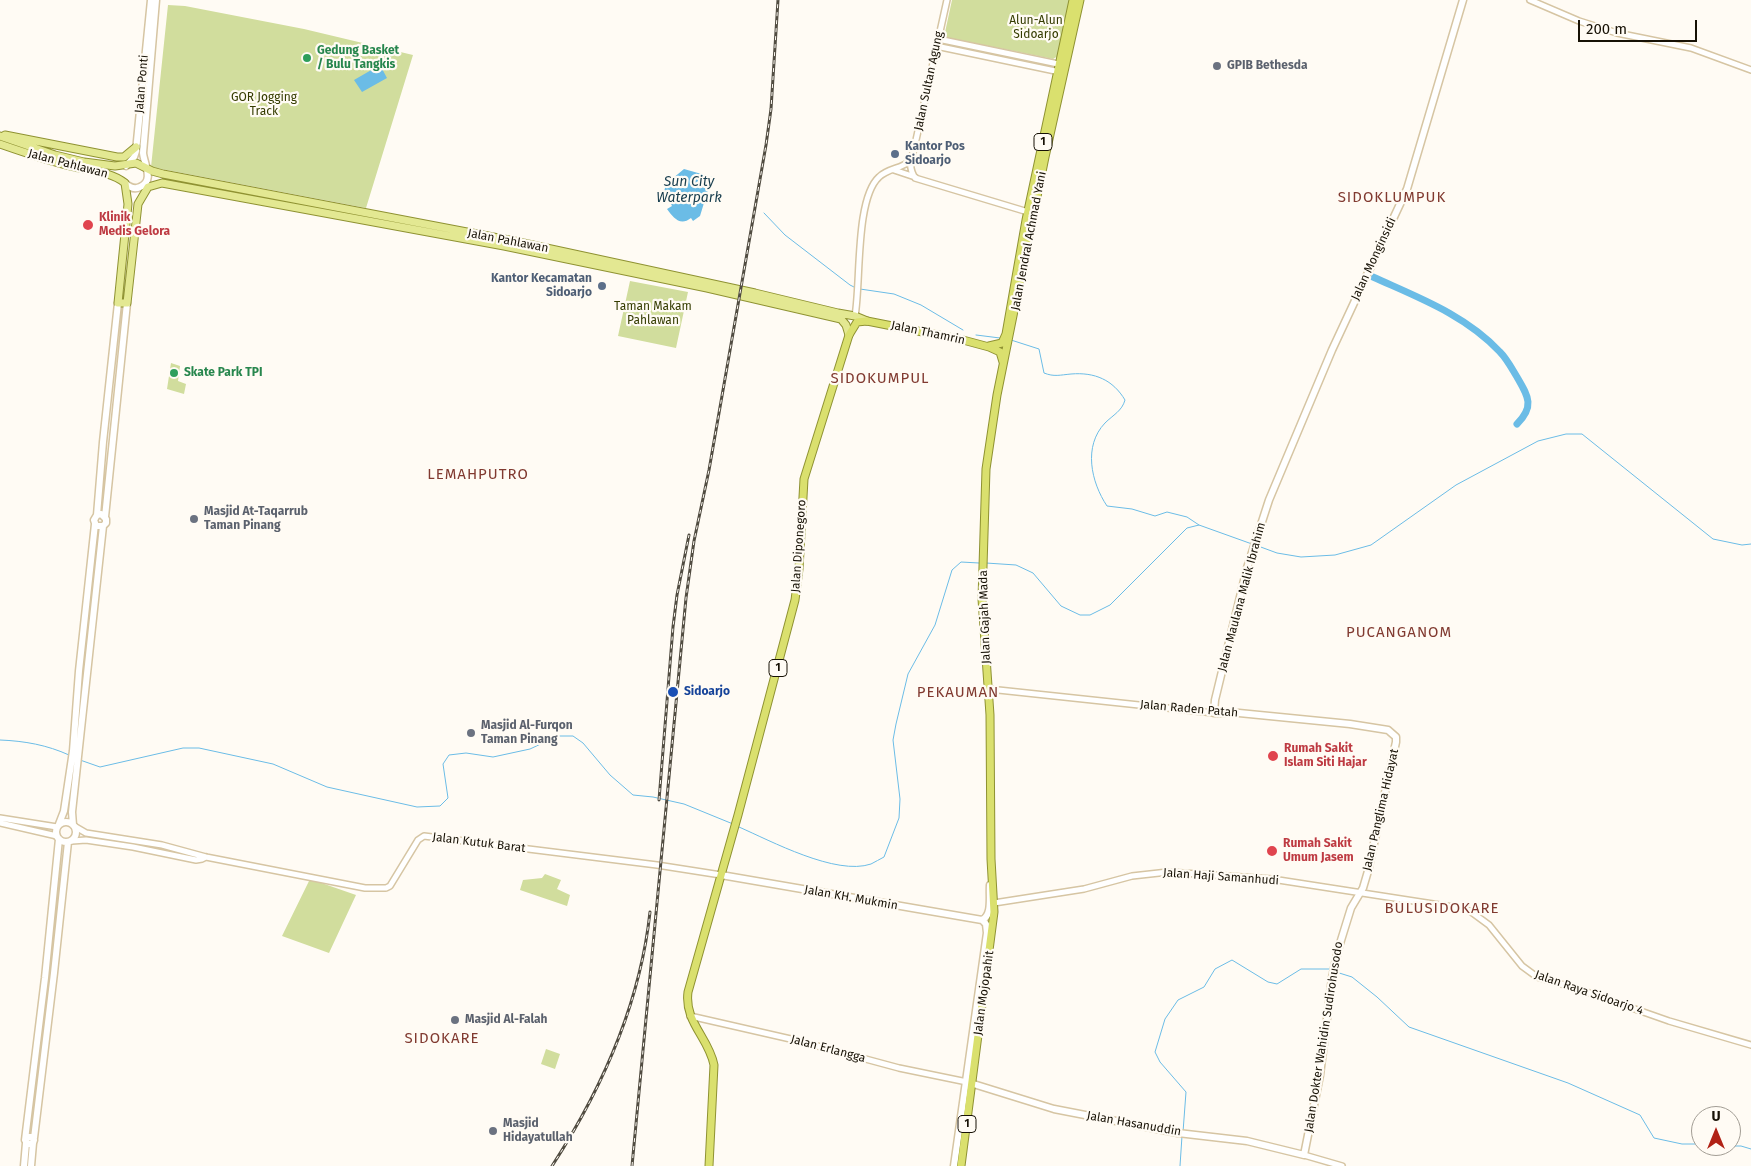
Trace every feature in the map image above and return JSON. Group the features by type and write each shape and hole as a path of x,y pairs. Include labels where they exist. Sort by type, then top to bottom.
{"highway":[{"name":"Jalan Jendral Achmad Yani","path":"1008,339 1045,157 1073,0"},
{"name":"Jalan Jendral Achmad Yani","path":"1004,365 1028,212 1080,0"},
{"path":"849,335 857,322 867,320"},
{"name":"Jalan Thamrin","path":"867,320 993,346"},
{"name":"Jalan Diponegoro","path":"721,875 795,600 799,569 804,479 849,335"},
{"path":"993,346 1008,339"},
{"path":"993,346 1000,352 1004,365"},
{"name":"Jalan Gajah Mada","path":"994,903 991,732 982,616 982,555 986,469 997,395 1004,365"},
{"name":"1","path":"709,1166 714,1065 712,1057 687,1008 688,992 721,875"},
{"name":"Jalan Mojopahit","path":"970,1082 993,933 994,903"},
{"name":"1","path":"960,1166 970,1082"}],"main road":[{"name":"Jalan Ponti","path":"147,168 143,153 151,0"},
{"name":"Jalan Ponti","path":"126,166 134,157 136,147 149,36 156,0"},
{"name":"Jalan Monginsidi","path":"1311,401 1332,350 1407,190 1463,0"},
{"path":"0,135 17,136 117,157 124,157 136,147"},
{"name":"Jalan Pahlawan","path":"0,135 55,155 84,162 104,166 126,166 136,163 163,174 505,243"},
{"name":"Jalan Pahlawan","path":"0,144 71,166 108,174 133,188 142,189 152,184 162,183 514,244 755,293 867,320"},
{"path":"80,708 103,526 106,521 138,204 142,189 147,180 147,168"},
{"path":"31,1166 30,1140 58,826 64,811 76,753 94,520 97,515 128,204 125,183"},
{"name":"Jalan Pahlawan","path":"514,244 837,318 855,316"},
{"path":"118,303 127,304"},
{"path":"837,318 843,321 849,335"},
{"name":"Jalan Maulana Malik Ibrahim","path":"1214,713 1227,647 1252,549 1273,491 1311,401"},
{"path":"103,442 113,444"},
{"path":"97,515 102,514 105,517"},
{"path":"95,524 103,526"},
{"name":"Jalan Raden Patah","path":"1214,713 1239,713 1350,724 1388,730"},
{"name":"Jalan Panglima Hidayat","path":"1359,894 1363,888 1368,870 1396,742 1395,734 1388,730"},
{"path":"24,1166 30,1140 48,1016 70,841 76,833 72,812 74,767"},
{"path":"58,826 66,822 74,826"},
{"path":"58,838 70,841"},
{"name":"Jalan Gajah Mada","path":"982,920 989,914 992,870"},
{"name":"Jalan KH. Mukmin","path":"721,875 982,920"},
{"name":"Jalan Dokter Wahidin Sudirohusodo","path":"1304,1155 1320,1075 1332,978 1343,930 1351,908 1359,894"},
{"name":"Jalan Mojopahit","path":"970,1082 987,933 986,924 982,920"},
{"path":"41,1016 48,1016"},
{"path":"954,1166 970,1082"},
{"name":"Jalan Hasanuddin","path":"970,1082 1054,1110 1178,1133 1247,1141 1304,1155"}],"street":[{"name":"Jalan Sultan Agung","path":"910,162 922,117 947,0"},
{"path":"1530,0 1580,21 1617,33 1691,48 1751,70"},
{"path":"938,39 1062,68"},
{"path":"936,46 1062,68"},
{"path":"855,316 860,238 868,197 873,184 878,177 886,172 910,162 911,171 915,178"},
{"path":"893,169 915,178 1028,212"},
{"name":"Jalan Raden Patah","path":"989,689 1214,713"},
{"path":"0,818 58,826"},
{"path":"0,823 58,838"},
{"name":"Jalan Kutuk Barat","path":"74,826 86,832 162,845 206,857 365,888 386,888 393,883 418,840 424,836 657,865 721,875"},
{"name":"Jalan Kutuk Barat","path":"70,841 86,840 133,847 196,860 206,857"},
{"name":"Jalan Haji Samanhudi","path":"994,903 1084,890 1132,876 1168,872 1272,879 1359,894"},
{"name":"Jalan Raya Sidoarjo 4","path":"1359,894 1470,911 1488,925 1522,966 1537,977 1578,989 1669,1021 1751,1045"},
{"name":"Jalan Erlangga","path":"690,1016 795,1040 899,1068 970,1082"},
{"path":"1304,1155 1342,1166"}],"green space":[{"name":"Alun-Alun Sidoarjo","path":"952,0 1069,0 1058,56 1053,59 944,37"},
{"name":"GOR Jogging Track","path":"168,5 185,6 304,29 413,55 366,208 151,167"},
{"name":"Taman Makam Pahlawan","path":"630,281 688,292 676,348 618,336"},
{"name":"Skate Park TPI","path":"171,363 180,366 178,381 186,384 184,394 167,389"},
{"path":"545,874 561,880 557,889 570,895 567,906 520,890 523,880 542,878"},
{"path":"310,879 356,895 329,953 282,936"},
{"path":"546,1049 560,1054 555,1069 541,1064"}],"water":[{"path":"380,65 387,78 362,92 354,80"},
{"name":"Sun City Waterpark","path":"684,169 712,177 700,216 693,221 691,218 683,222 674,218 667,209 672,206 670,202 672,197 664,192 666,184"}],"waterway":[{"path":"764,213 785,235 856,288"},
{"path":"1373,277 1456,317 1472,327 1500,352 1527,395 1528,406 1526,412 1517,424"},
{"path":"860,289 894,294 921,305 963,330"},
{"path":"976,335 1000,338"},
{"path":"1011,340 1039,349 1044,373 1054,375 1088,374 1095,376 1109,382 1125,400 1119,410 1098,432 1092,453 1092,464 1097,486 1107,506 1132,509 1155,516 1167,512 1187,517 1199,525"},
{"path":"1258,546 1277,553 1301,557 1335,555 1371,545 1456,485 1538,441 1566,434 1582,434 1713,539 1742,545 1751,544"},
{"path":"986,563 1016,565 1033,573 1061,606 1080,615 1090,615 1110,605 1187,528 1199,525 1252,544"},
{"path":"739,827 804,855 840,865 857,866 871,864 884,857 899,818 900,799 893,740 908,674 935,625 952,570 961,562 979,563"},
{"path":"80,760 100,767 183,748 199,748 273,764 327,787 417,807 440,806 448,798 443,764 449,755 466,753 493,757 530,749 558,736 573,736 583,743 610,775 633,795 653,797 684,804 733,824"},
{"path":"0,740 36,744 69,755"},
{"path":"1183,1132 1186,1092 1160,1062 1155,1052 1165,1019 1178,1000 1204,987 1215,969 1232,960 1268,982 1277,984 1301,969 1330,969"},
{"path":"1336,972 1352,977 1409,1027 1568,1083 1640,1115 1654,1138 1691,1144"},
{"path":"1180,1166 1182,1136"},
{"path":"1741,1146 1751,1149"}],"railway":[{"path":"632,1166 686,598 694,541 709,470 766,145 771,109 778,0"},
{"path":"659,800 673,627 677,595 689,535"},
{"path":"552,1166 587,1107 616,1045 638,980 650,912"}],"place":[{"name":"Gedung Basket / Bulu Tangkis","path":"307,58"},
{"name":"GPIB Bethesda","path":"1217,66"},
{"name":"Kantor Pos Sidoarjo","path":"895,154"},
{"name":"Klinik Medis Gelora","path":"88,225"},
{"name":"Kantor Kecamatan Sidoarjo","path":"602,286"},
{"name":"Skate Park TPI","path":"174,373"},
{"name":"Masjid At-Taqarrub Taman Pinang","path":"194,519"},
{"name":"Sidoarjo","path":"673,692"},
{"name":"Masjid Al-Furqon Taman Pinang","path":"471,733"},
{"name":"Rumah Sakit Islam Siti Hajar","path":"1273,756"},
{"name":"Rumah Sakit Umum Jasem","path":"1272,851"},
{"name":"Masjid Al-Falah","path":"455,1020"},
{"name":"Masjid Hidayatullah","path":"493,1131"}],"district":[{"name":"SIDOKLUMPUK","path":"1392,198"},
{"name":"SIDOKUMPUL","path":"880,379"},
{"name":"LEMAHPUTRO","path":"478,475"},
{"name":"PUCANGANOM","path":"1399,633"},
{"name":"PEKAUMAN","path":"958,693"},
{"name":"BULUSIDOKARE","path":"1442,909"},
{"name":"SIDOKARE","path":"442,1039"}]}
